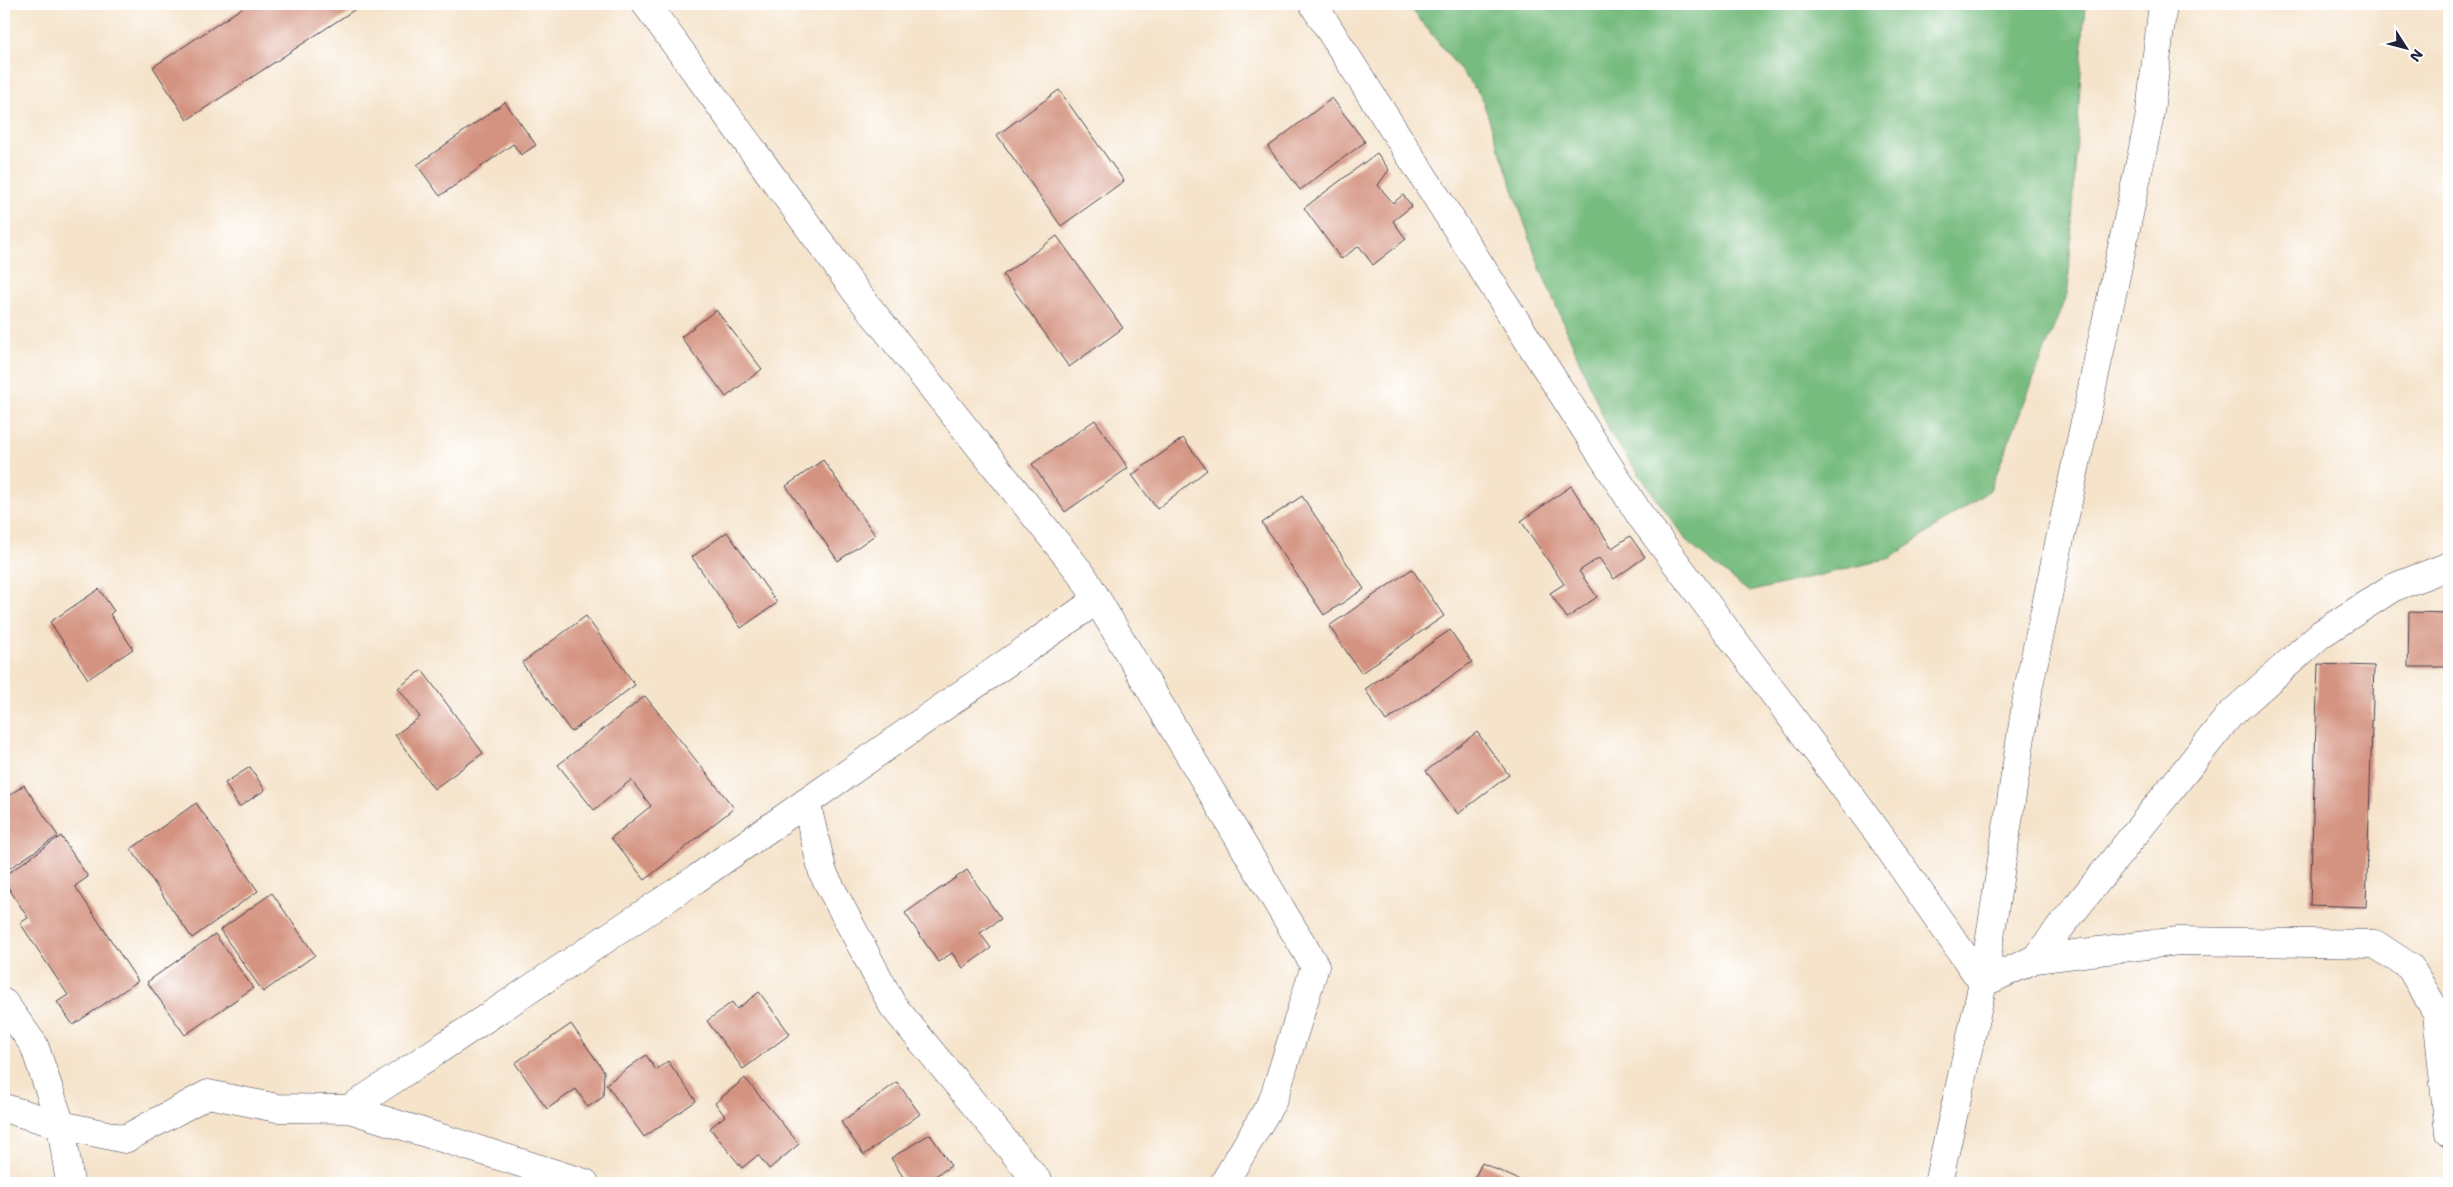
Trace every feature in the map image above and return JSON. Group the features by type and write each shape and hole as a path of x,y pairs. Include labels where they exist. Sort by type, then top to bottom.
{"street":[{"path":"646,4 857,293 1083,576 1315,966 1273,1100 1224,1183"},
{"path":"1313,4 1640,516 1879,834 1983,983"},
{"path":"1938,1183 1983,983 2029,685 2149,120 2163,4"},
{"path":"2036,959 2229,716 2321,634 2392,588 2449,566"},
{"path":"349,1109 696,879 1098,600"},
{"path":"806,802 823,873 894,1006 1039,1183"},
{"path":"1983,983 2036,959 2178,941 2375,944 2410,967 2437,1012 2449,1133"},
{"path":"4,1002 34,1045 62,1124 70,1183"},
{"path":"4,1108 125,1139 208,1094 277,1108 349,1109 585,1183"}],"green space":[{"path":"1420,4 2085,4 2068,291 1990,490 1891,558 1749,592 1688,543 1611,435 1540,268 1481,96 1413,11"}],"building":[{"path":"248,4 363,4 187,120 153,67"},
{"path":"1059,90 1124,181 1061,226 997,135"},
{"path":"1332,98 1365,142 1300,190 1268,147"},
{"path":"505,102 536,145 521,155 513,144 440,196 417,165"},
{"path":"1377,153 1389,170 1378,185 1393,203 1403,195 1412,206 1393,221 1406,239 1373,265 1359,246 1341,259 1304,208"},
{"path":"1057,236 1123,328 1069,367 1003,275"},
{"path":"716,310 762,369 726,397 681,337"},
{"path":"1095,420 1128,468 1065,512 1032,464"},
{"path":"1183,438 1207,470 1157,509 1132,475"},
{"path":"823,460 875,535 838,561 786,486"},
{"path":"1571,486 1612,548 1630,536 1645,557 1614,579 1599,558 1579,571 1597,597 1567,618 1550,593 1564,584 1521,521"},
{"path":"1302,496 1364,589 1324,615 1262,523"},
{"path":"727,532 777,603 741,628 692,557"},
{"path":"1412,569 1444,616 1361,673 1329,626"},
{"path":"99,589 114,611 110,614 133,649 88,679 50,622"},
{"path":"2409,612 2449,613 2449,667 2408,667"},
{"path":"586,616 635,685 571,732 522,663"},
{"path":"1450,630 1472,662 1386,721 1365,689"},
{"path":"2318,664 2374,666 2366,907 2310,905"},
{"path":"422,670 483,753 434,789 395,735 420,717 398,688"},
{"path":"645,696 734,808 645,880 611,838 651,806 631,780 594,810 558,765"},
{"path":"1477,732 1509,775 1458,814 1426,771"},
{"path":"250,767 265,790 239,807 225,783"},
{"path":"24,785 58,836 4,872 4,799"},
{"path":"196,803 258,891 192,938 131,849"},
{"path":"61,836 88,877 75,886 138,981 73,1025 57,1002 68,995 20,923 28,918 4,881 4,876"},
{"path":"967,870 1001,919 980,933 991,948 963,968 952,953 938,962 905,913"},
{"path":"272,893 315,955 263,992 220,930"},
{"path":"215,934 253,988 185,1035 147,982"},
{"path":"759,992 790,1034 743,1069 707,1021 732,1002 737,1009"},
{"path":"571,1024 604,1071 603,1097 588,1107 576,1089 547,1109 515,1063"},
{"path":"646,1055 656,1070 668,1061 696,1101 644,1137 606,1084"},
{"path":"745,1078 799,1144 769,1169 758,1155 742,1168 710,1128 725,1116 715,1103"},
{"path":"897,1082 920,1114 864,1155 841,1122"},
{"path":"930,1134 951,1166 924,1183 907,1183 891,1158"},
{"path":"1482,1163 1526,1183 1472,1183"}]}
